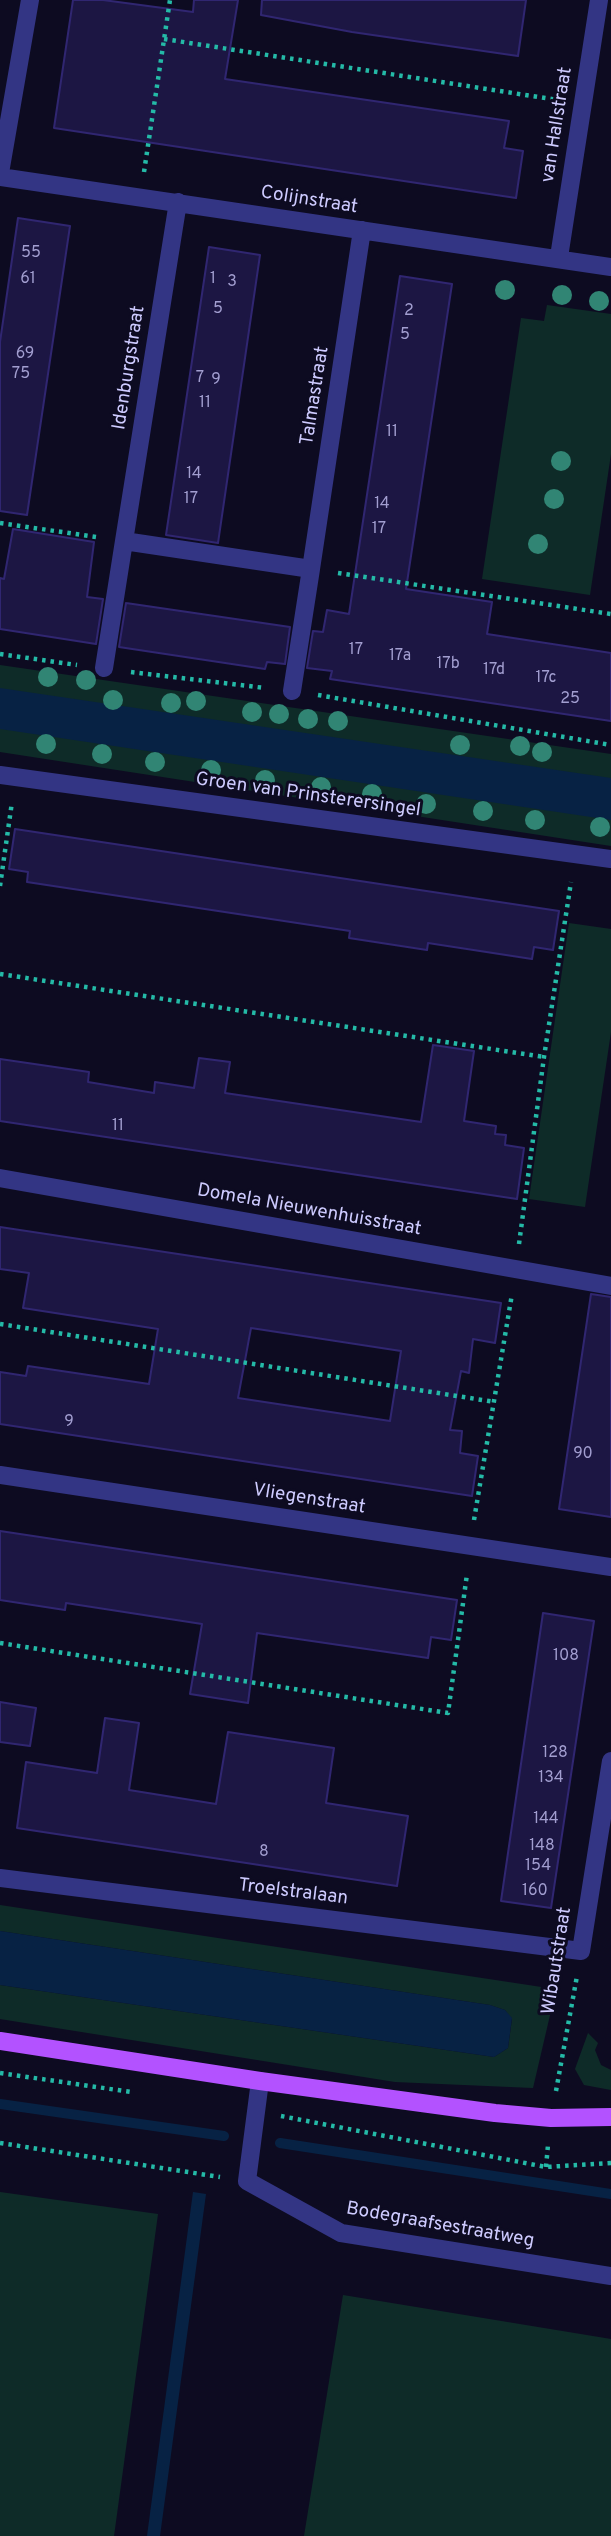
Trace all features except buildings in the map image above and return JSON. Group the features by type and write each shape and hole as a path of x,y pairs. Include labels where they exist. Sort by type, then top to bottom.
{"main road":[{"path":"0,2041 495,2113 551,2118 611,2117"}],"street":[{"path":"0,175 30,0"},
{"name":"van Hallstraat","path":"559,257 599,0"},
{"name":"Colijnstraat","path":"0,175 559,257 611,267"},
{"name":"Idenburgstraat","path":"104,668 178,202"},
{"name":"Talmastraat","path":"292,691 362,230"},
{"path":"124,541 311,569"},
{"name":"Groen van Prinsterersingel","path":"8,776 611,859"},
{"name":"Domela Nieuwenhuisstraat","path":"0,1178 611,1286"},
{"name":"Vliegenstraat","path":"0,1475 611,1567"},
{"name":"Wibautstraat","path":"581,1951 611,1761"},
{"name":"Troelstralaan","path":"0,1878 581,1951"},
{"path":"247,2181 261,2081"},
{"name":"Bodegraafsestraatweg","path":"247,2181 341,2233 611,2276"}],"path":[{"path":"140,197 170,0"},
{"path":"164,40 583,103"},
{"path":"0,523 124,541"},
{"path":"311,569 611,614"},
{"path":"0,886 8,776"},
{"path":"0,974 544,1057"},
{"path":"0,1324 495,1402"},
{"path":"0,1643 448,1713"},
{"name":"Wibautstraat","path":"581,1951 551,2118 546,2167 611,2163"},
{"path":"0,2143 247,2181"}],"green space":[{"path":"547,305 611,314 611,454 590,595 482,579 521,318 544,321"},
{"path":"0,665 611,754 611,846 0,752"},
{"path":"569,923 611,929 611,1032 585,1207 529,1199"},
{"path":"0,1905 548,1988 554,1998 533,2088 395,2082 0,2019 0,1985 494,2057 508,2048 512,2019 505,2010 490,2005 0,1931"},
{"path":"588,2033 598,2043 595,2050 601,2065 611,2070 611,2090 584,2085 575,2069"},
{"path":"0,2192 158,2214 114,2536 0,2536"},
{"path":"343,2295 611,2339 611,2536 304,2536"}],"water":[{"path":"0,688 611,778 611,820 0,729"},
{"path":"0,1931 490,2005 505,2010 512,2018 508,2048 494,2057 0,1985"},
{"path":"193,2192 206,2194 160,2536 147,2536"}],"waterway":[{"path":"0,2104 224,2136"},
{"path":"280,2143 611,2194"}]}
